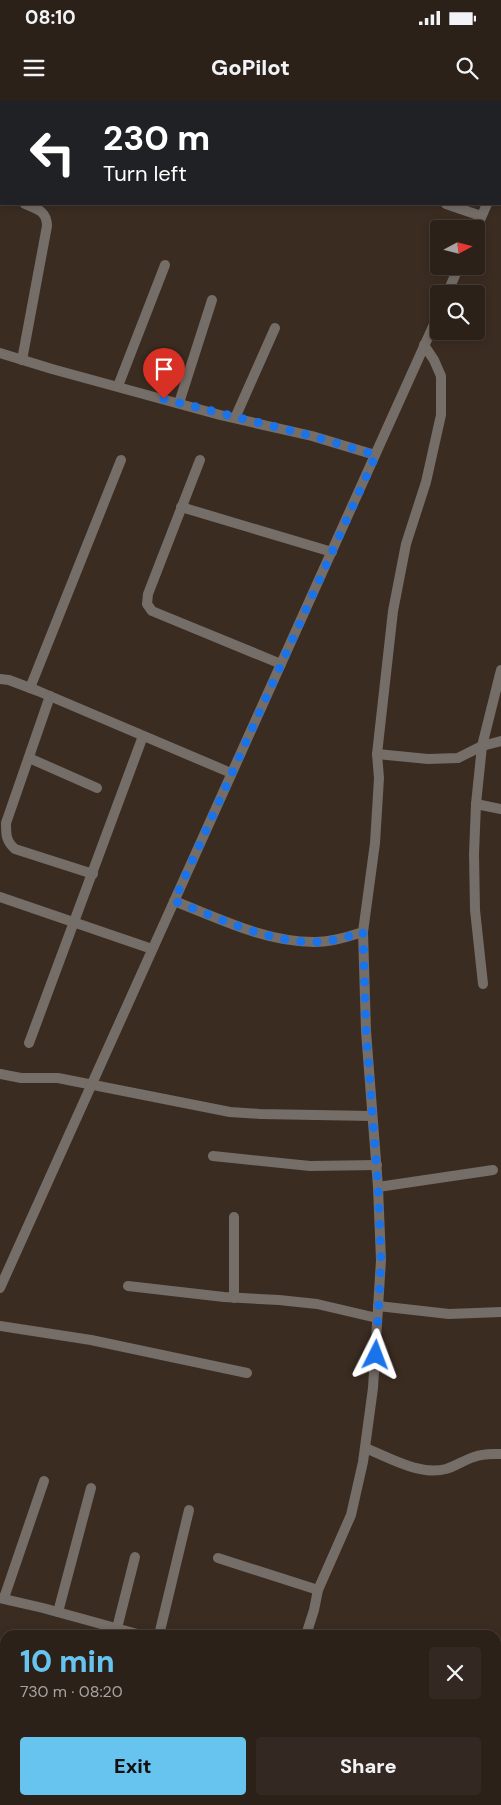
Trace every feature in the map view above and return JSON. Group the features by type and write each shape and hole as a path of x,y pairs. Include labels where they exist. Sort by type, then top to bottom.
{"street":[{"path":"22,360 47,226 45,216 40,210 28,205"},
{"path":"449,205 481,216"},
{"path":"479,220 486,205"},
{"path":"118,386 164,265"},
{"path":"179,404 212,300"},
{"path":"235,418 275,328"},
{"path":"0,1288 430,332"},
{"path":"308,1630 318,1590 351,1514 365,1448 374,1388 381,1260 378,1187 366,1031 363,932 374,843 379,778 377,754 392,611 406,544 426,482 441,415 441,376 434,360 424,345"},
{"path":"0,353 179,404 312,436 376,455"},
{"path":"30,688 121,460"},
{"path":"200,460 148,594 146,600 148,608 281,664"},
{"path":"181,507 332,552"},
{"path":"483,984 475,910 474,854 476,804 482,746 501,670"},
{"path":"0,678 50,696 231,772"},
{"path":"50,696 6,823 6,838 16,849 93,874"},
{"path":"29,1043 143,736"},
{"path":"377,754 428,759 458,758 482,746 501,741"},
{"path":"29,758 97,788"},
{"path":"476,804 501,808"},
{"path":"0,897 152,949"},
{"path":"174,901 243,928 276,938 314,942 340,939 363,932"},
{"path":"0,1074 21,1078 58,1078 230,1112 372,1116"},
{"path":"213,1156 310,1166 376,1165"},
{"path":"378,1187 493,1170"},
{"path":"234,1217 234,1298"},
{"path":"128,1286 234,1298 316,1304 377,1318"},
{"path":"378,1306 449,1314 501,1312"},
{"path":"0,1326 91,1340 247,1373"},
{"path":"365,1448 424,1470 444,1469 474,1456 501,1454"},
{"path":"44,1481 2,1598 125,1630"},
{"path":"58,1612 90,1488"},
{"path":"159,1630 189,1510"},
{"path":"118,1628 135,1557"},
{"path":"218,1558 318,1590"}],"route":[{"path":"164,399 220,415 312,436 376,455 174,901 243,928 276,938 314,942 340,939 363,932 366,1031 378,1187 381,1260 376,1355"}]}
